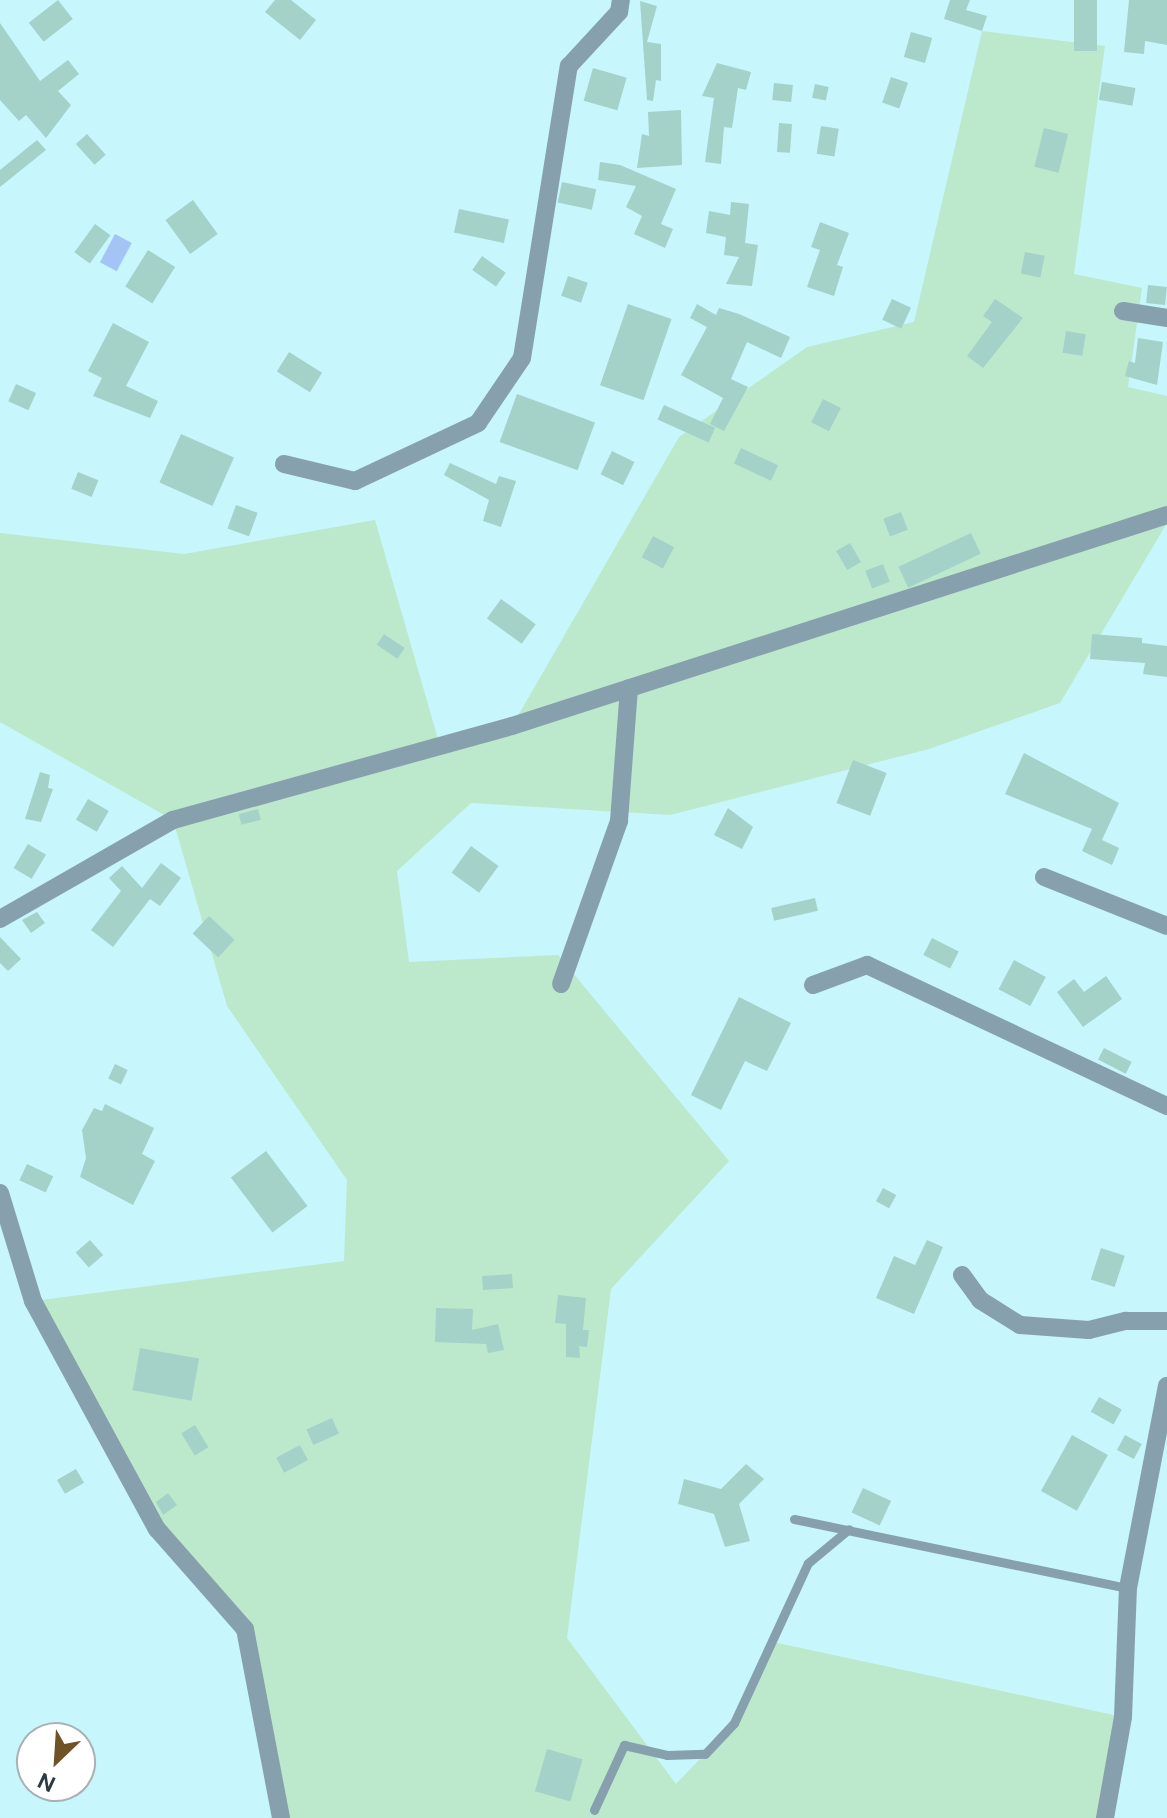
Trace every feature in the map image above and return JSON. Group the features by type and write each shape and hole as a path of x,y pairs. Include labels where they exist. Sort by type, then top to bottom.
{"street":[{"path":"284,464 355,481 478,423 522,358 569,66 619,12 621,0"},
{"path":"1123,311 1167,318"},
{"path":"0,919 173,820 629,688 1167,515"},
{"path":"561,984 619,821 629,688"},
{"path":"1044,877 1167,926"},
{"path":"813,985 867,965 1167,1106"},
{"path":"0,1193 33,1301 157,1529 245,1629 281,1818"},
{"path":"962,1275 980,1300 1020,1325 1089,1330 1126,1321 1167,1321"},
{"path":"1105,1818 1123,1717 1128,1588 1167,1386"}],"lane":[{"path":"794,1519 1128,1588"},
{"path":"594,1810 624,1745 667,1755 705,1754 734,1723 808,1563 849,1529"}],"green space":[{"path":"982,31 1105,46 1074,274 1142,288 1128,387 1167,396 1167,523 1060,703 929,749 670,815 471,803 397,871 409,962 558,955 729,1161 611,1289 567,1638 676,1784 743,1714 773,1642 1123,1717 1105,1818 281,1818 245,1629 157,1529 33,1301 344,1261 347,1180 227,1006 173,820 0,722 0,533 184,554 375,520 440,746 512,726 679,437 807,347 914,322"}],"water":[{"path":"115,234 132,243 117,271 100,262"}],"building":[{"path":"58,0 73,19 44,42 29,23"},
{"path":"275,0 291,0 316,20 300,40 265,12"},
{"path":"950,0 970,0 966,10 987,16 982,31 944,19"},
{"path":"1074,0 1097,0 1097,51 1074,51"},
{"path":"1129,0 1167,0 1167,45 1145,41 1144,54 1124,52"},
{"path":"640,1 657,6 647,42 661,44 661,81 656,80 653,101 647,100"},
{"path":"0,23 40,81 68,60 79,74 58,91 71,105 46,138 26,115 19,121 0,100"},
{"path":"911,32 932,38 925,63 904,57"},
{"path":"717,63 751,72 746,90 738,88 732,128 724,127 721,164 705,162 714,98 702,96"},
{"path":"593,68 627,78 617,110 584,101"},
{"path":"891,77 908,83 899,108 882,103"},
{"path":"1102,82 1135,88 1132,106 1099,100"},
{"path":"774,83 793,85 791,102 772,100"},
{"path":"815,84 829,87 826,101 812,98"},
{"path":"681,110 682,165 637,168 642,134 649,136 648,112"},
{"path":"779,123 792,124 790,153 777,152"},
{"path":"821,126 839,129 834,156 817,154"},
{"path":"1044,128 1068,134 1059,173 1034,167"},
{"path":"87,134 106,155 95,165 76,144"},
{"path":"37,140 46,150 0,187 0,170"},
{"path":"600,162 620,165 676,189 661,224 673,229 665,248 634,234 642,216 626,207 636,186 598,180"},
{"path":"562,182 596,189 592,210 558,203"},
{"path":"193,200 218,234 190,254 165,220"},
{"path":"731,202 749,204 745,243 758,245 752,286 726,284 739,257 724,255 726,237 706,233 709,211 730,215"},
{"path":"459,209 509,220 504,243 454,232"},
{"path":"820,222 849,233 837,265 843,267 834,296 807,287 820,250 811,247"},
{"path":"95,224 110,235 90,263 74,252"},
{"path":"148,250 175,267 152,303 125,286"},
{"path":"1025,252 1045,256 1040,277 1021,274"},
{"path":"482,256 506,273 496,287 472,270"},
{"path":"568,276 588,283 581,303 561,296"},
{"path":"1148,285 1167,287 1165,305 1146,303"},
{"path":"892,299 911,308 901,329 882,320"},
{"path":"995,299 1023,318 983,368 967,356 992,322 983,316"},
{"path":"628,304 671,319 643,400 600,385"},
{"path":"697,304 716,315 719,308 739,314 790,337 781,358 747,342 731,379 748,387 724,431 710,424 723,398 681,375 707,327 690,318"},
{"path":"113,323 149,342 126,386 158,401 150,418 93,396 102,378 88,371"},
{"path":"1066,331 1086,334 1082,356 1063,353"},
{"path":"1138,338 1163,342 1157,385 1125,376 1129,361 1135,363"},
{"path":"289,352 322,373 310,392 277,372"},
{"path":"16,384 36,393 28,410 8,401"},
{"path":"517,394 595,422 578,470 500,442"},
{"path":"823,399 841,408 829,431 811,422"},
{"path":"664,405 715,428 709,442 657,420"},
{"path":"181,434 234,458 212,506 159,482"},
{"path":"741,448 778,465 771,481 734,463"},
{"path":"612,451 634,462 623,485 601,474"},
{"path":"450,463 496,484 499,476 516,481 501,527 483,521 489,500 444,475"},
{"path":"78,472 98,480 92,497 71,489"},
{"path":"236,505 258,513 249,536 227,528"},
{"path":"901,512 908,530 890,537 883,519"},
{"path":"971,533 981,554 908,588 898,567"},
{"path":"653,536 674,547 663,568 642,557"},
{"path":"850,543 861,562 847,570 836,551"},
{"path":"883,564 890,582 872,589 865,571"},
{"path":"501,599 536,624 522,644 487,618"},
{"path":"384,634 405,648 397,659 377,645"},
{"path":"1092,634 1142,638 1142,643 1167,646 1167,677 1143,674 1145,663 1090,659"},
{"path":"1024,753 1119,803 1102,840 1119,848 1112,865 1082,851 1092,829 1005,794"},
{"path":"853,760 887,773 870,816 837,803"},
{"path":"40,772 50,775 48,788 53,789 41,822 25,819"},
{"path":"88,799 109,811 97,832 76,820"},
{"path":"728,808 753,827 742,849 714,835"},
{"path":"258,809 261,820 242,825 239,814"},
{"path":"28,844 46,855 32,879 14,868"},
{"path":"471,846 499,866 479,893 452,873"},
{"path":"161,863 181,878 160,906 150,899 113,947 91,930 121,891 109,878 122,866 142,888"},
{"path":"815,898 818,911 774,921 771,908"},
{"path":"37,912 45,923 31,933 22,920"},
{"path":"209,916 235,940 218,957 193,934"},
{"path":"0,937 21,959 8,971 0,963"},
{"path":"932,938 959,952 950,969 923,955"},
{"path":"1014,960 1046,977 1030,1006 999,989"},
{"path":"1106,976 1122,999 1083,1027 1057,992 1074,979 1084,992"},
{"path":"739,997 791,1023 767,1071 745,1061 721,1110 691,1095"},
{"path":"1104,1048 1132,1062 1126,1074 1098,1060"},
{"path":"115,1064 128,1070 121,1084 108,1079"},
{"path":"105,1104 154,1128 142,1154 155,1161 133,1205 80,1177 86,1158 82,1130 94,1108 102,1111"},
{"path":"266,1151 308,1206 272,1233 231,1177"},
{"path":"27,1164 53,1176 46,1193 19,1180"},
{"path":"883,1188 896,1195 889,1208 876,1201"},
{"path":"90,1240 103,1255 89,1268 76,1252"},
{"path":"927,1240 943,1247 914,1314 876,1298 894,1256 915,1265"},
{"path":"1101,1248 1125,1256 1115,1287 1091,1279"},
{"path":"512,1274 513,1288 483,1290 482,1276"},
{"path":"558,1295 586,1298 583,1330 589,1330 587,1347 579,1346 580,1358 566,1357 566,1324 555,1323"},
{"path":"436,1308 473,1309 472,1330 498,1324 504,1350 488,1353 486,1344 435,1342"},
{"path":"140,1348 199,1358 192,1401 133,1390"},
{"path":"1099,1397 1122,1410 1113,1424 1091,1412"},
{"path":"332,1418 339,1434 313,1445 306,1429"},
{"path":"195,1425 208,1447 195,1456 181,1433"},
{"path":"1072,1435 1108,1455 1077,1511 1041,1491"},
{"path":"1125,1435 1142,1444 1134,1459 1117,1450"},
{"path":"300,1445 308,1460 284,1473 276,1458"},
{"path":"746,1464 764,1479 739,1504 750,1541 725,1547 714,1514 678,1504 684,1479 721,1489"},
{"path":"76,1469 84,1483 65,1494 57,1480"},
{"path":"863,1488 891,1501 880,1526 852,1512"},
{"path":"168,1493 177,1505 163,1515 156,1502"},
{"path":"547,1749 583,1759 570,1801 535,1791"}]}
